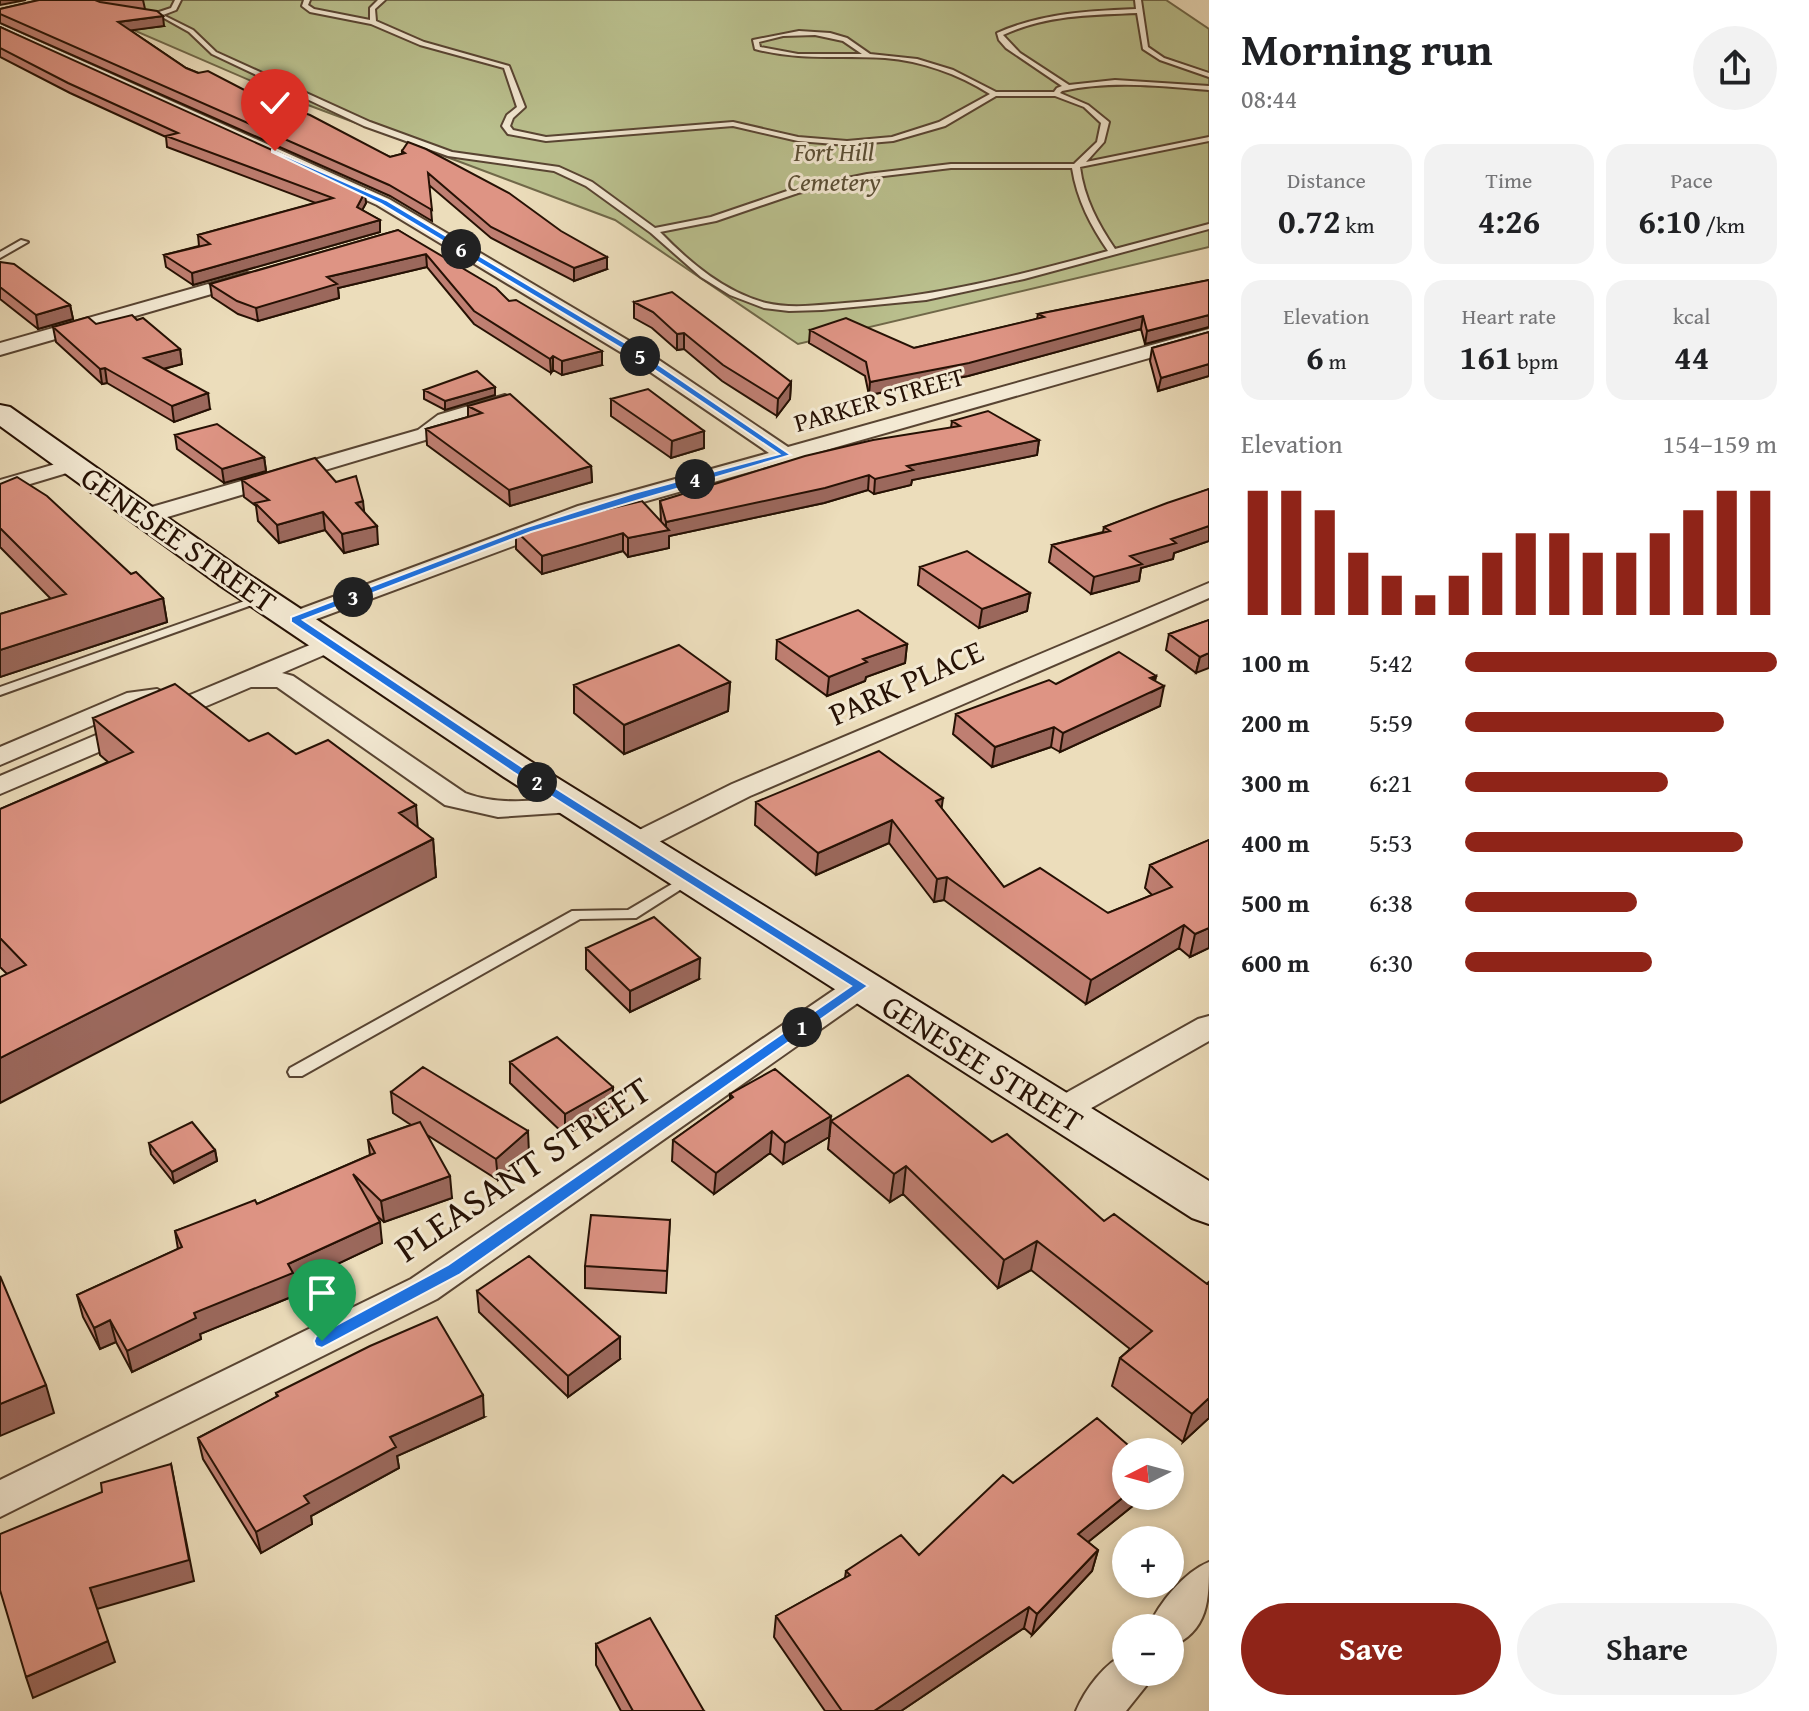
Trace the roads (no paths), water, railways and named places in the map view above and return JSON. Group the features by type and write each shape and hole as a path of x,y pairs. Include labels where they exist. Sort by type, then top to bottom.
{"main road":[{"name":"GENESEE STREET","path":"0,413 329,644 633,844 1209,1205"}],"street":[{"path":"0,28 362,191 634,352 786,455"},
{"path":"394,236 425,227"},
{"path":"0,349 266,273"},
{"name":"PARKER STREET","path":"295,619 527,530 638,495 1209,335"},
{"path":"146,516 425,434 445,419 507,401"},
{"path":"0,487 73,465"},
{"name":"PARK PLACE","path":"633,844 756,784 1209,590"},
{"path":"0,786 329,644"},
{"path":"242,680 264,678 284,681 455,799 471,806 518,810 572,804"},
{"path":"0,757 136,698 157,697 174,709"},
{"name":"PLEASANT STREET","path":"0,1499 424,1289 861,986"},
{"path":"1060,1111 1209,1027"},
{"path":"1181,1614 1209,1581"},
{"path":"1098,1711 1119,1686"}],"lane":[{"path":"156,15 174,9 178,0"},
{"path":"307,0 305,6 312,11 373,22 432,48 507,67 521,107 510,117 506,126 511,132 546,139 733,124 798,139 847,143 878,140 942,124 995,94 1056,94 1086,106 1105,122 1105,136 1096,150 1076,166"},
{"path":"373,22 372,9 382,0"},
{"path":"1138,0 1145,48 1162,59 1209,75"},
{"path":"1067,87 1048,71 1006,48 999,34 1033,20 1056,15 1141,11"},
{"path":"133,12 166,17 191,31 214,53 367,124 451,154 556,169 589,184 732,292 765,305 800,308 858,306 935,296 1209,226"},
{"path":"868,56 859,47 839,38 816,33 771,35 755,41 757,48 780,55 826,59 868,56 958,73 995,94"},
{"path":"1193,86 1202,82 1200,72"},
{"path":"1056,94 1059,89 1067,87 1117,82 1209,88"},
{"path":"654,231 713,219 796,191 867,176 951,166 1076,166 1209,139"},
{"path":"1076,166 1078,191 1095,228 1113,252"},
{"path":"0,255 24,242"},
{"path":"0,691 262,598"},
{"path":"296,1072 577,914 631,915 689,878"}],"park label":[{"name":"Fort Hill Cemetery","path":"834,166"}]}
